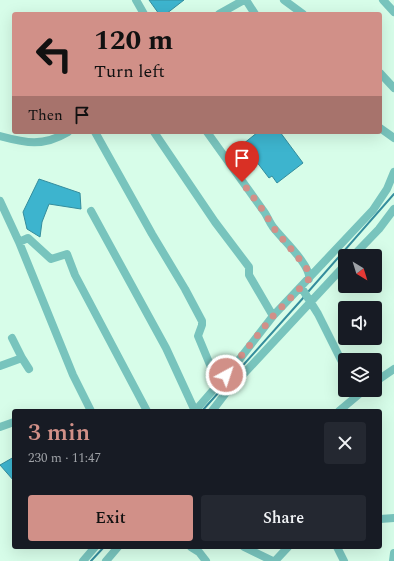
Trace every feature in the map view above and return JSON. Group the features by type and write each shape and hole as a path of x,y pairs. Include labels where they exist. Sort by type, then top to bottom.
{"street":[{"path":"136,0 143,12"},
{"path":"223,12 245,0 254,12"},
{"path":"284,0 300,12"},
{"path":"383,0 394,12"},
{"path":"382,75 394,88"},
{"path":"382,129 394,138"},
{"path":"0,136 35,143 59,137 64,134"},
{"path":"96,134 145,223 186,289 202,321 202,325 198,333 198,339 218,384"},
{"path":"155,134 215,222 249,267 249,275 273,316"},
{"path":"208,134 265,213 272,226 310,274 306,294 214,409"},
{"path":"309,279 373,210 387,189 394,172"},
{"path":"0,201 19,242 73,375 91,409"},
{"path":"360,249 379,229 394,209"},
{"path":"91,211 166,348 194,409"},
{"path":"19,242 28,238 51,259 67,254 74,275 146,409"},
{"path":"197,409 273,316 338,270"},
{"path":"306,294 338,355"},
{"path":"12,338 29,369"},
{"path":"0,366 22,358"},
{"path":"382,377 394,369"},
{"path":"341,409 353,397"},
{"path":"0,428 12,423"},
{"path":"382,519 394,518"},
{"path":"83,561 93,549"},
{"path":"106,561 116,549"},
{"path":"194,549 199,552 206,561"},
{"path":"248,549 274,561 286,549"},
{"path":"338,549 344,561"},
{"path":"392,561 394,553"}],"water":[{"path":"149,0 184,0 169,12 158,12"},
{"path":"256,134 281,134 303,163 277,183 272,176 269,178 243,144"},
{"path":"39,179 80,193 81,209 49,204 42,222 40,237 27,229 23,212"},
{"path":"12,458 12,479 0,465"}],"waterway":[{"path":"308,292 394,194"},
{"path":"204,409 304,297"},
{"path":"91,561 102,549"}],"route":[{"path":"226,375 273,316 309,279 310,274 272,226 265,213 256,203 242,182"}]}
